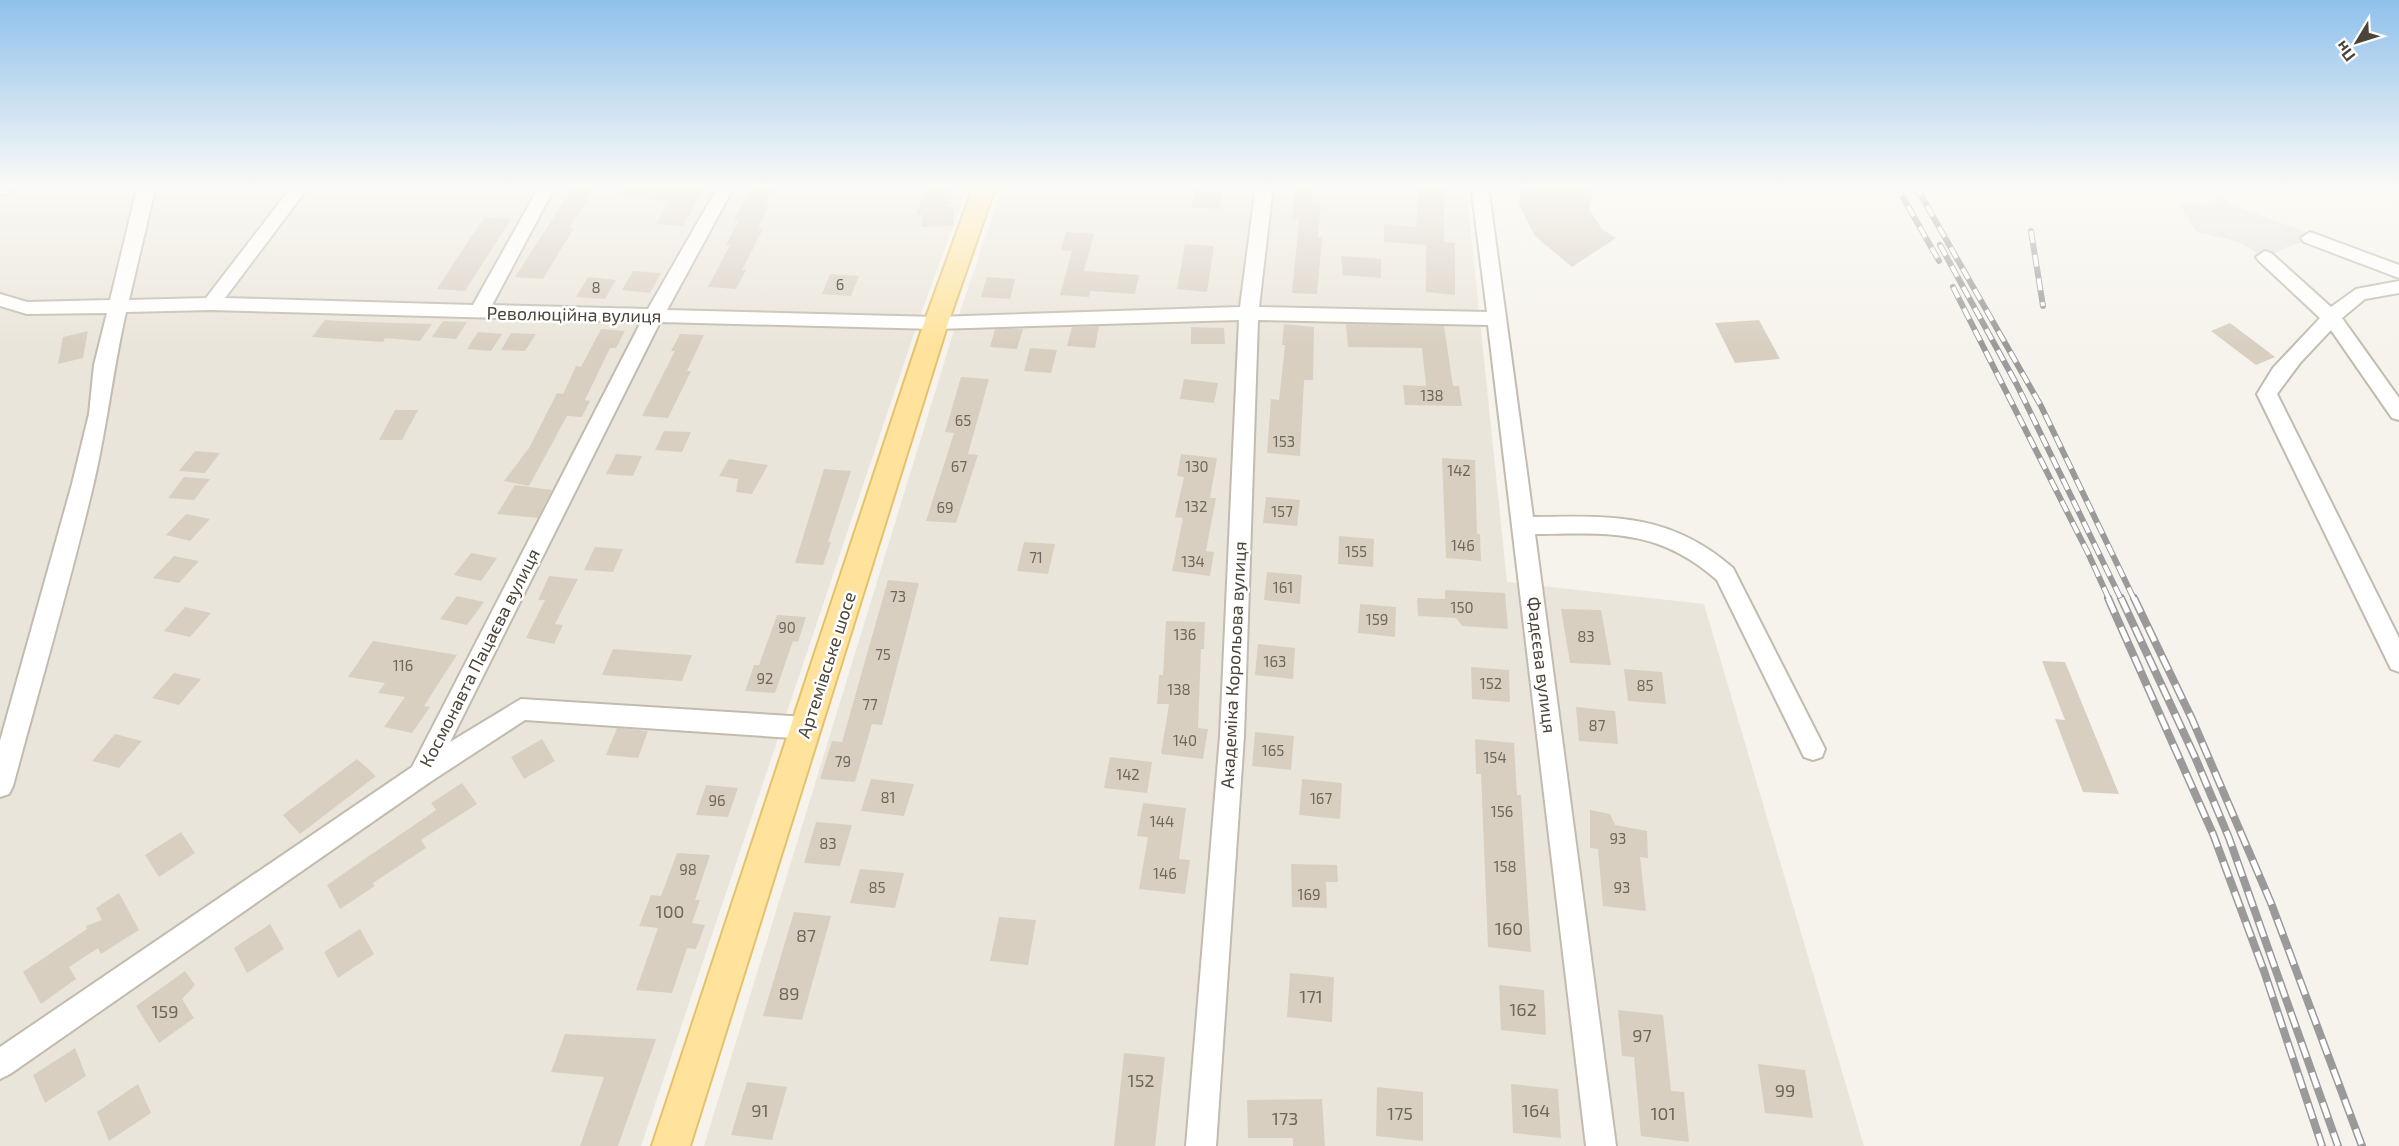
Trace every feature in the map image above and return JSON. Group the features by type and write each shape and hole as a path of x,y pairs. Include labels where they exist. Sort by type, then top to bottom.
{"main road":[{"name":"Артемівське шосе","path":"671,1146 936,323 966,238"}],"street":[{"path":"0,786 83,484 99,414 104,365 134,238"},
{"path":"211,304 261,238"},
{"path":"478,313 518,238"},
{"name":"Космонавта Пацаєва вулиця","path":"0,1064 421,775 652,317 696,238"},
{"name":"Академіка Корольова вулиця","path":"1201,1146 1232,736 1249,313 1258,238"},
{"name":"Фадєєва вулиця","path":"1487,238 1601,1146"},
{"path":"2311,238 2399,272"},
{"path":"2265,257 2333,319 2399,412"},
{"path":"2399,287 2358,295 2345,304 2333,319 2283,367 2268,388 2269,403 2399,663"},
{"name":"Революційна вулиця","path":"0,300 27,308 211,304 478,313 936,323 1249,313 1497,319"},
{"path":"1523,526 1632,526 1666,534 1708,558 1725,574 1813,749"},
{"path":"421,775 521,709 807,728"}],"shaded area":[{"path":"0,238 948,238 918,322 641,1146 0,1146"},
{"path":"985,238 1472,238 1507,582 1704,604 1864,1146 704,1146 956,324"},
{"path":"2224,238 2314,238 2287,247 2266,258 2239,242"}],"building":[{"path":"470,238 499,238 465,291 437,289"},
{"path":"540,238 568,238 543,279 515,277"},
{"path":"729,238 758,238 742,270 746,270 736,289 708,287 730,245 726,245"},
{"path":"1064,238 1093,238 1084,271 1139,275 1135,294 1090,291 1089,297 1060,295 1072,251 1061,250"},
{"path":"1297,238 1322,238 1317,294 1292,293"},
{"path":"1384,238 1444,238 1444,242 1455,243 1455,295 1426,292 1426,245 1384,242"},
{"path":"1538,238 1615,238 1572,267"},
{"path":"1185,244 1214,246 1207,292 1177,289"},
{"path":"1341,256 1381,259 1381,278 1343,275"},
{"path":"633,271 661,273 650,293 622,290"},
{"path":"830,274 859,276 851,296 822,294"},
{"path":"588,277 616,280 605,299 576,297"},
{"path":"987,277 1015,279 1010,299 981,297"},
{"path":"325,320 432,324 420,341 385,338 383,342 312,337"},
{"path":"1759,320 1780,359 1735,363 1715,323"},
{"path":"443,321 467,322 456,339 432,337"},
{"path":"2230,323 2275,357 2256,365 2211,331"},
{"path":"1284,324 1314,327 1313,380 1304,380 1300,456 1267,453 1271,399 1279,400 1285,345 1282,345"},
{"path":"1346,324 1444,326 1453,386 1459,386 1462,406 1405,405 1403,385 1426,386 1422,348 1348,347"},
{"path":"1099,326 1095,348 1067,346 1072,327"},
{"path":"1191,327 1224,328 1225,344 1191,344"},
{"path":"601,329 625,331 616,348 610,348 585,400 590,401 582,417 567,416 529,486 504,481 529,448 557,393 563,394 576,366 581,367"},
{"path":"995,329 1023,329 1017,349 990,347"},
{"path":"88,331 83,358 58,364 63,337"},
{"path":"478,332 502,334 491,351 467,349"},
{"path":"511,333 536,334 525,351 501,350"},
{"path":"680,334 704,335 687,371 691,371 668,418 642,416 675,351 671,351"},
{"path":"1030,348 1057,350 1051,373 1024,371"},
{"path":"961,377 989,379 968,454 978,455 956,523 926,521 954,433 945,432"},
{"path":"1184,379 1218,383 1214,403 1180,399"},
{"path":"395,410 418,410 402,440 379,440"},
{"path":"664,431 691,432 682,452 655,450"},
{"path":"195,451 220,453 205,473 179,471"},
{"path":"616,454 642,456 633,476 606,474"},
{"path":"1181,454 1217,458 1210,498 1216,498 1206,551 1214,552 1210,576 1172,571 1183,518 1175,517 1184,477 1177,476"},
{"path":"1442,458 1475,460 1477,534 1480,534 1481,561 1446,558"},
{"path":"729,459 768,465 752,494 736,492 738,479 719,476"},
{"path":"824,469 851,471 828,542 831,542 823,565 795,563"},
{"path":"184,477 210,479 194,500 168,498"},
{"path":"515,485 552,490 538,518 497,514"},
{"path":"1266,497 1300,500 1297,526 1263,523"},
{"path":"186,514 210,519 190,541 166,535"},
{"path":"1339,536 1374,539 1373,567 1338,564"},
{"path":"1024,542 1055,544 1048,574 1017,571"},
{"path":"595,547 623,549 613,572 584,570"},
{"path":"471,553 497,558 481,581 454,575"},
{"path":"174,556 199,561 179,583 153,578"},
{"path":"1267,572 1302,575 1300,604 1264,600"},
{"path":"549,576 578,579 555,624 563,625 554,644 526,638 545,600 538,600"},
{"path":"888,580 919,583 882,725 872,724 855,782 820,779 832,741 842,742"},
{"path":"1445,590 1505,593 1508,629 1462,626 1456,618 1418,616 1417,598 1445,599"},
{"path":"457,596 484,602 467,625 440,619"},
{"path":"1360,604 1396,607 1395,637 1358,633"},
{"path":"185,607 211,613 190,637 164,631"},
{"path":"1561,609 1601,610 1611,665 1570,663"},
{"path":"777,615 806,617 798,642 793,641 775,693 745,691 754,665 759,665"},
{"path":"1166,621 1205,622 1204,649 1201,649 1198,728 1208,729 1203,759 1161,754 1169,704 1157,704 1159,675 1163,675"},
{"path":"373,641 457,655 424,706 430,707 412,733 384,727 405,697 378,693 385,683 348,677"},
{"path":"1258,644 1295,648 1293,679 1255,675"},
{"path":"613,649 692,655 682,681 602,675"},
{"path":"2042,661 2065,662 2119,794 2083,792 2055,719 2065,720"},
{"path":"1471,667 1509,670 1510,702 1472,699"},
{"path":"1624,669 1662,672 1666,704 1628,701"},
{"path":"174,673 201,679 179,705 152,698"},
{"path":"1576,707 1615,711 1618,744 1579,741"},
{"path":"617,728 648,731 638,758 606,755"},
{"path":"1255,732 1294,736 1291,770 1252,766"},
{"path":"115,734 142,741 119,768 92,761"},
{"path":"542,739 555,761 524,779 511,757"},
{"path":"1475,739 1514,743 1517,795 1521,795 1531,952 1488,947 1481,774 1476,774"},
{"path":"1110,757 1152,762 1147,793 1104,788"},
{"path":"357,759 376,776 300,834 283,815"},
{"path":"871,779 914,784 904,816 861,811"},
{"path":"1302,779 1342,783 1340,819 1299,815"},
{"path":"462,783 477,804 421,840 426,848 373,883 375,886 340,909 327,885 436,810 431,803"},
{"path":"706,785 738,788 728,817 696,815"},
{"path":"1143,803 1186,808 1179,859 1190,860 1185,894 1139,889 1148,837 1137,836"},
{"path":"1590,810 1610,814 1615,825 1647,831 1648,858 1640,857 1646,911 1603,906 1598,849 1590,848"},
{"path":"816,822 852,825 840,866 804,863"},
{"path":"181,832 195,853 159,877 145,855"},
{"path":"677,853 710,855 695,900 700,900 692,923 705,925 696,949 687,948 672,993 636,990 658,928 639,926 651,895 661,896"},
{"path":"1291,864 1337,865 1338,882 1326,882 1327,908 1292,907"},
{"path":"860,869 904,873 895,908 850,903"},
{"path":"119,893 139,930 101,954 98,948 69,967 76,979 41,1004 23,972 87,929 86,926 102,920 96,908"},
{"path":"794,912 831,916 802,1020 763,1016"},
{"path":"999,917 1036,920 1028,965 990,961"},
{"path":"270,924 284,949 247,973 234,948"},
{"path":"360,929 374,954 338,978 324,952"},
{"path":"185,971 195,985 182,999 194,1018 159,1043 136,1006"},
{"path":"1290,973 1334,977 1332,1022 1287,1017"},
{"path":"1499,985 1544,990 1546,1035 1501,1030"},
{"path":"1618,1010 1663,1015 1671,1091 1684,1092 1689,1142 1641,1136 1634,1057 1622,1056"},
{"path":"565,1034 656,1039 618,1146 580,1146 604,1077 551,1072"},
{"path":"75,1048 86,1076 45,1103 33,1075"},
{"path":"1124,1053 1165,1057 1155,1146 1114,1146"},
{"path":"1758,1064 1805,1070 1813,1118 1765,1113"},
{"path":"747,1082 787,1087 772,1140 731,1135"},
{"path":"138,1084 151,1113 109,1141 97,1112"},
{"path":"1511,1084 1558,1089 1561,1138 1513,1133"},
{"path":"1377,1087 1423,1092 1423,1141 1376,1136"},
{"path":"1322,1099 1325,1146 1293,1146 1293,1138 1248,1138 1247,1100"}],"railway":[{"path":"1926,238 1939,261"},
{"path":"1945,238 2041,406 2134,599"},
{"path":"2032,238 2043,306"},
{"path":"1940,245 2017,385 2121,599"},
{"path":"1953,287 2109,599"},
{"path":"2108,598 2213,834 2264,971 2322,1146"},
{"path":"2121,598 2195,757 2229,838 2338,1146"},
{"path":"2134,598 2192,719 2271,903 2362,1146"}]}
